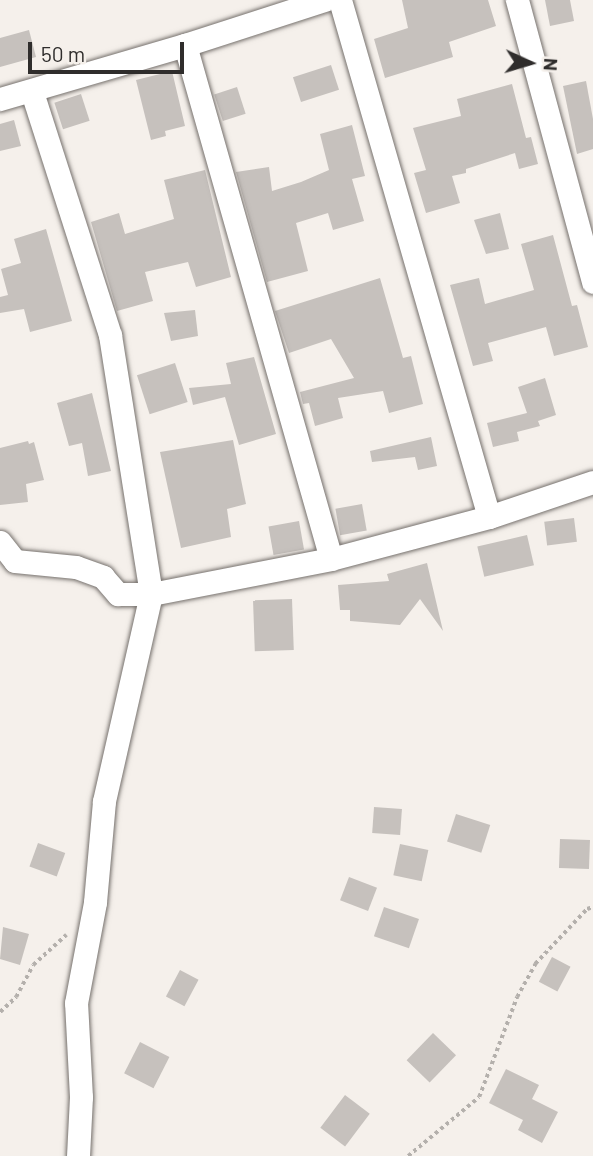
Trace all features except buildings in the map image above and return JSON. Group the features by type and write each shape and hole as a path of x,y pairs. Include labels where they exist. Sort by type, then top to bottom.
{"street":[{"path":"0,99 32,92 324,0"},
{"path":"340,0 489,517"},
{"path":"517,0 593,282"},
{"path":"185,45 331,559"},
{"path":"32,92 110,335 151,594 104,801 95,902 76,1003 81,1097 78,1156"},
{"path":"0,542 15,561 76,567 103,577 118,594 151,594 331,559 489,517 593,482"}],"path":[{"path":"408,1156 479,1097 517,997 535,964 587,909 593,907"},
{"path":"0,1012 16,998 33,965 59,944 71,928"}]}
